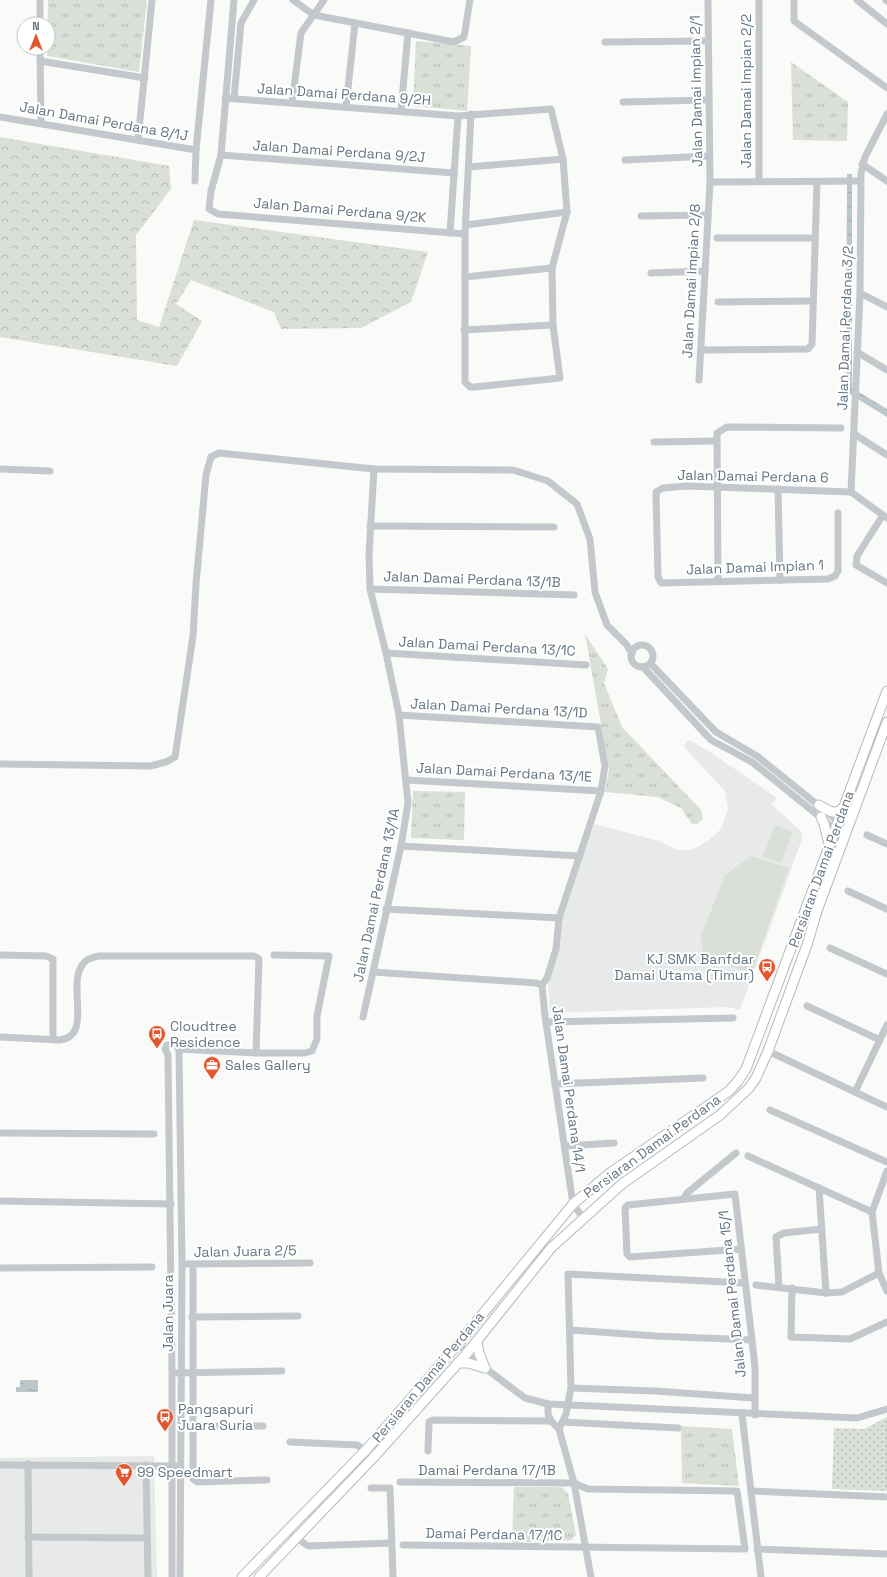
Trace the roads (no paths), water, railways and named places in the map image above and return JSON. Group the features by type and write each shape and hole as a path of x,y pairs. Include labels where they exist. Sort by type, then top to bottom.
{"main road":[{"name":"Persiaran Damai Perdana","path":"242,1577 286,1530 366,1450 458,1344 573,1204 610,1172 735,1085 746,1069 887,691"},
{"name":"Persiaran Damai Perdana","path":"259,1577 374,1457 468,1352 551,1248 622,1184 720,1115 749,1088 756,1078 768,1051 847,828 887,722"},
{"name":"Persiaran Damai Perdana","path":"842,842 853,828 887,736"},
{"path":"819,805 832,812 838,812 843,808"},
{"path":"821,817 829,845"},
{"path":"714,1101 710,1109 714,1114 720,1115"},
{"path":"477,1340 479,1353 485,1368"},
{"path":"458,1363 468,1363 485,1368"}],"street":[{"path":"40,0 40,16"},
{"path":"138,140 152,0"},
{"name":"Jalan Damai Perdana 8/1J","path":"0,117 41,122 196,150 211,0"},
{"path":"221,155 234,0"},
{"path":"234,98 241,23 254,0"},
{"path":"293,0 314,15 454,42 464,37 470,0"},
{"path":"292,103 301,33 324,0"},
{"name":"Jalan Damai Impian 2/1","path":"708,0 710,182"},
{"name":"Jalan Damai Impian 2/2","path":"759,0 759,181"},
{"path":"794,0 794,21 887,88"},
{"path":"857,0 887,24"},
{"path":"346,107 354,23"},
{"path":"401,111 408,33"},
{"path":"605,42 708,41"},
{"path":"40,56 41,122"},
{"path":"40,61 145,78"},
{"name":"Jalan Damai Perdana 9/2H","path":"226,98 465,115 551,109 563,159"},
{"path":"623,102 709,100"},
{"path":"465,115 469,167 465,234 464,330 466,385 475,387 560,378 553,325 552,268 567,212 563,159 469,167"},
{"path":"450,233 454,173 465,115"},
{"path":"886,116 862,164 887,181"},
{"path":"195,181 196,150"},
{"name":"Jalan Damai Perdana 9/2J","path":"221,155 454,173"},
{"name":"Jalan Damai Perdana 9/2K","path":"221,155 208,202 209,209 213,212 465,234"},
{"path":"625,160 709,156"},
{"name":"Jalan Damai Perdana 3/2","path":"851,492 860,293 856,181 862,164"},
{"path":"710,182 856,181"},
{"name":"Jalan Damai Impian 2/8","path":"699,380 710,182"},
{"path":"700,350 808,349 812,344 817,182"},
{"path":"466,224 567,212"},
{"path":"641,216 708,216"},
{"path":"717,238 815,238"},
{"path":"465,277 552,268"},
{"path":"651,272 705,271"},
{"path":"860,293 887,307"},
{"path":"718,302 814,301"},
{"path":"464,330 553,325"},
{"path":"858,352 887,370"},
{"path":"718,582 717,433 727,427 841,428"},
{"path":"854,434 887,455"},
{"path":"654,442 716,441"},
{"path":"0,764 150,766 166,762 175,757 193,636 206,475 211,456 219,453 232,454 374,469 513,470 548,481 577,504 590,539 595,592 607,625 626,644 632,653 633,662 643,667 711,740 752,762 821,817 847,828"},
{"path":"0,469 50,471"},
{"name":"Jalan Damai Perdana 13/1A","path":"363,1017 401,846 408,802 399,715 386,653 370,589 370,526 374,469"},
{"name":"Jalan Damai Perdana 6","path":"661,583 658,577 656,492 663,488 718,486 851,492"},
{"path":"778,489 780,580"},
{"path":"851,492 885,516 857,556 856,565 887,583"},
{"name":"Jalan Damai Impian 1","path":"661,583 828,579 834,576 838,571 838,513"},
{"path":"370,526 554,527"},
{"name":"Jalan Damai Perdana 13/1B","path":"370,589 574,595"},
{"path":"626,644 638,646 645,645 652,650 654,657 651,664 643,667"},
{"path":"632,653 638,646"},
{"name":"Jalan Damai Perdana 13/1C","path":"386,653 586,665"},
{"path":"651,664 716,732 758,756 819,805 837,825"},
{"name":"Jalan Damai Perdana 13/1D","path":"399,715 598,727 605,766 601,791"},
{"name":"Jalan Damai Perdana 13/1E","path":"406,780 601,791"},
{"path":"373,972 536,983 542,985 548,978 556,949 559,918 601,791"},
{"path":"867,835 887,844"},
{"path":"401,846 580,856"},
{"path":"848,891 887,909"},
{"path":"386,909 559,918"},
{"path":"830,948 887,974"},
{"path":"0,955 46,956 53,958 53,1040"},
{"path":"0,1036 53,1040 68,1039 73,1035 77,1017 77,980 81,968 87,960 99,956 254,956 259,959 256,1053"},
{"path":"179,1049 256,1053 305,1053 312,1051 317,1039 317,1016 329,956 274,956"},
{"name":"Jalan Damai Perdana 14/1","path":"542,985 546,1022 573,1204 583,1218"},
{"path":"807,1006 880,1040"},
{"path":"546,1022 733,1018"},
{"path":"856,1092 887,1025"},
{"name":"Jalan Juara","path":"172,1577 176,1466 181,1373 182,1264 179,1049 174,1044 167,1046 166,1049 168,1055 171,1204 172,1373 176,1466 180,1577"},
{"path":"768,1051 887,1107"},
{"path":"555,1084 703,1078"},
{"path":"770,1110 887,1162"},
{"path":"0,1133 154,1134"},
{"path":"565,1146 614,1143"},
{"path":"736,1153 687,1193 684,1198 628,1205 625,1208 627,1254 630,1257 741,1249"},
{"path":"748,1156 872,1212"},
{"path":"887,1171 872,1212 879,1273 887,1291"},
{"path":"819,1188 826,1293"},
{"name":"Jalan Damai Perdana 15/1","path":"684,1198 735,1194 755,1368 755,1415"},
{"path":"0,1201 171,1204"},
{"path":"779,1286 775,1241 779,1234 784,1232 822,1229"},
{"name":"Jalan Juara 2/5","path":"182,1264 310,1263"},
{"path":"193,1265 193,1480 197,1482 266,1480"},
{"path":"0,1268 152,1267"},
{"path":"756,1285 779,1286 826,1293 842,1292 879,1273"},
{"path":"559,1429 563,1422 571,1388 571,1330 568,1274 745,1283"},
{"path":"792,1288 791,1338 850,1339 887,1322"},
{"path":"192,1317 298,1316"},
{"path":"571,1330 752,1340"},
{"path":"458,1344 485,1368 525,1398 548,1404 755,1415 857,1418 887,1409"},
{"path":"172,1373 282,1371"},
{"path":"571,1388 655,1391 754,1398"},
{"path":"548,1404 550,1421 559,1429 574,1483 591,1577"},
{"path":"742,1414 761,1577"},
{"path":"428,1451 427,1426 428,1422 433,1420 550,1421"},
{"path":"563,1422 678,1428"},
{"path":"193,1426 263,1426"},
{"path":"290,1442 357,1445 374,1457"},
{"path":"28,1464 29,1577"},
{"path":"0,1465 176,1466"},
{"path":"146,1465 148,1577"},
{"name":"Damai Perdana 17/1B","path":"400,1482 574,1483 588,1489 737,1491 745,1548"},
{"path":"371,1488 390,1488 393,1577"},
{"path":"750,1491 887,1497"},
{"path":"286,1530 296,1539 308,1546 391,1543"},
{"path":"28,1537 147,1538"},
{"name":"Damai Perdana 17/1C","path":"403,1546 745,1548"},
{"path":"757,1548 887,1554"}],"water":[{"path":"847,174 852,174 852,388 887,409 887,417 846,392"},
{"path":"20,1380 38,1380 38,1392 16,1392 16,1387 20,1387"}],"place":[{"name":"KJ SMK Banfdar Damai Utama (Timur)","path":"767,982"},
{"name":"Cloudtree Residence","path":"157,1049"},
{"name":"Sales Gallery","path":"212,1080"},
{"name":"Pangsapuri Juara Suria","path":"165,1432"},
{"name":"99 Speedmart","path":"124,1487"}]}
